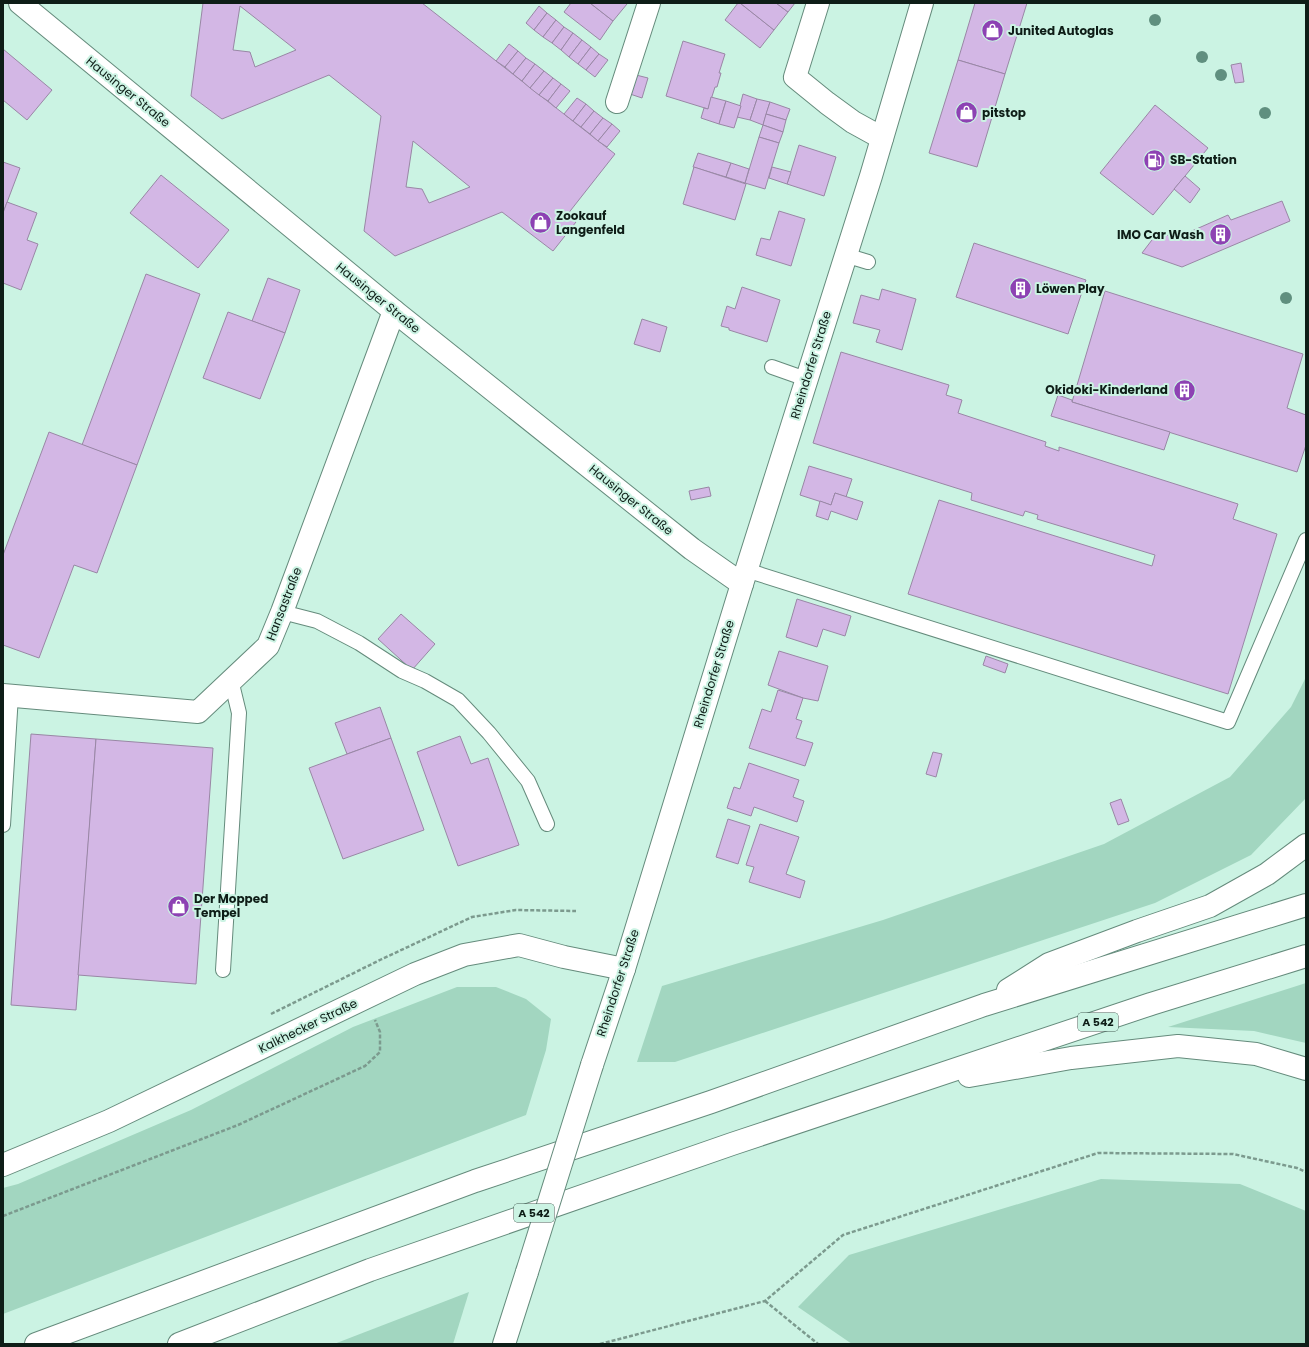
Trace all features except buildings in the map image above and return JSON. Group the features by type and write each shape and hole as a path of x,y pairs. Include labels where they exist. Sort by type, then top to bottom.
{"main road":[{"name":"Hausinger Straße","path":"20,3 394,311 692,549 744,577"},
{"path":"617,102 649,3"},
{"path":"818,3 795,77 826,103 853,122 882,138"},
{"name":"Rheindorfer Straße","path":"504,1344 528,1272 592,1065 624,969 744,577 871,176 922,3"},
{"name":"Hansastraße","path":"7,695 198,712 268,646 394,311"},
{"path":"984,1005 1049,964 1137,931 1210,906 1267,874 1306,845"},
{"path":"36,1344 475,1181 712,1102 984,1005 1306,905"},
{"name":"Kalkhecker Straße","path":"3,1164 109,1121 415,974 464,955 519,945 564,957 624,969"},
{"name":"A 542","path":"179,1344 370,1270 732,1144 1151,1004 1306,956"},
{"path":"891,1091 1071,1058 1178,1046 1256,1054 1306,1069"}],"lane":[{"path":"845,255 868,262"},
{"path":"772,367 806,379"},
{"path":"744,577 1228,722 1306,540"},
{"path":"282,612 317,621 359,643 402,671 425,681 458,700 489,733 528,781 546,824"},
{"path":"223,970 239,712 231,680"},
{"path":"3,825 7,695"}],"path":[{"path":"3,1216 238,1125 365,1066 380,1052 380,1032 366,998"},
{"path":"600,1344 765,1301 843,1235 1098,1153 1234,1154 1297,1168 1306,1172"},
{"path":"765,1301 818,1344"}],"green space":[{"path":"1306,677 1306,798 1251,855 1155,903 675,1062 637,1062 662,986 883,920 1104,844 1230,777 1291,707"},
{"path":"1306,983 1306,1043 1254,1031 1168,1027"},
{"path":"457,987 496,987 526,999 551,1019 546,1050 526,1115 3,1314 3,1188 18,1184 191,1110 353,1027"},
{"path":"1101,1179 1240,1184 1306,1211 1306,1344 852,1344 798,1307 849,1255"},
{"path":"469,1292 453,1344 334,1344"}],"place":[{"name":"Junited Autoglas","path":"992,31"},
{"name":"pitstop","path":"967,113"},
{"name":"SB-Station","path":"1154,160"},
{"name":"Zookauf Langenfeld","path":"541,223"},
{"name":"IMO Car Wash","path":"1220,235"},
{"name":"Löwen Play","path":"1021,289"},
{"name":"Okidoki-Kinderland","path":"1184,390"},
{"name":"Der Mopped Tempel","path":"178,906"}]}
